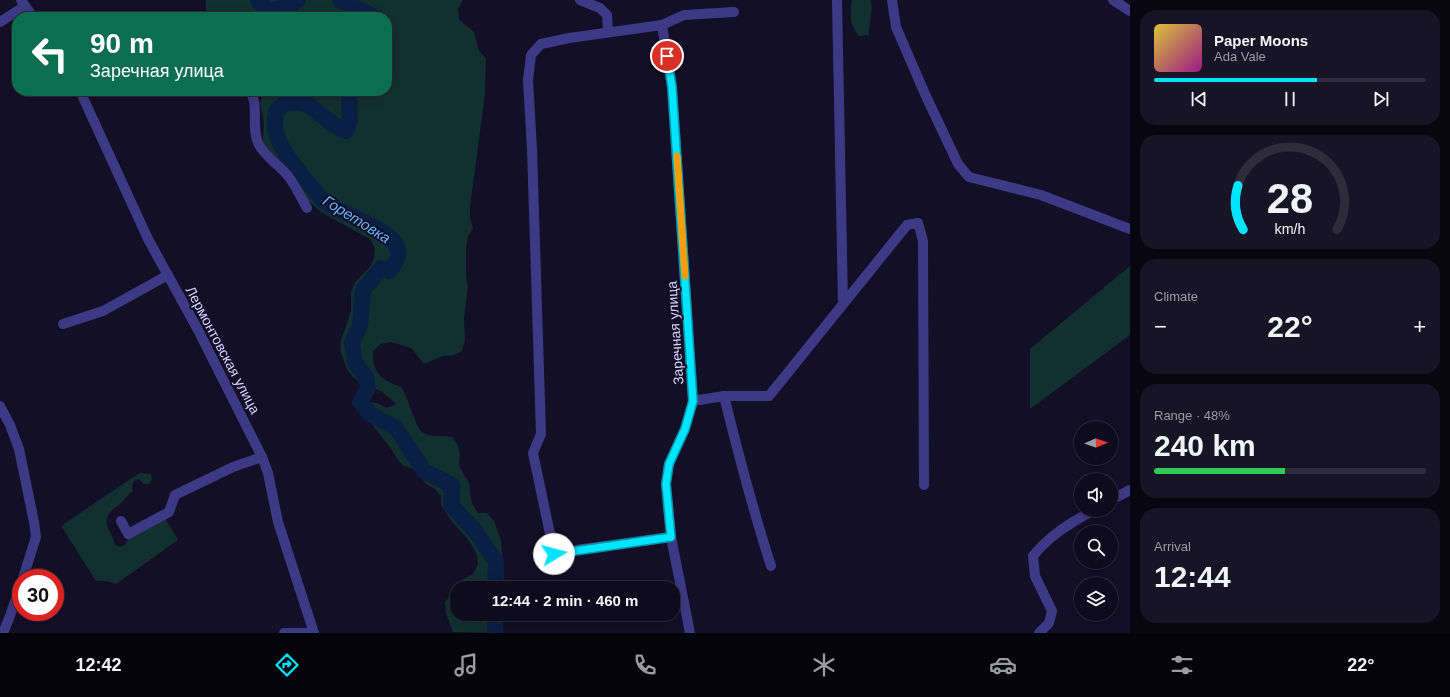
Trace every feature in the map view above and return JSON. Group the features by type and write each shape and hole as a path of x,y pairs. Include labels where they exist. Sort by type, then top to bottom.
{"street":[{"path":"580,0 600,8 606,15 608,32"},
{"path":"836,0 843,304"},
{"path":"892,0 896,27 925,94 958,164 970,177 1041,195 1130,228"},
{"path":"1113,0 1130,11"},
{"path":"12,12 23,3 29,12"},
{"path":"0,22 12,12"},
{"path":"671,537 554,554 533,453 541,434 532,149 528,80 531,55 541,44 569,38 662,25 684,16 734,12"},
{"name":"Заречная улица","path":"662,25 672,87 693,401 685,429 669,464 666,484 671,537 690,633"},
{"name":"Лермонтовская улица","path":"82,96 133,208 198,330 262,457 268,473 278,522 314,633"},
{"path":"252,96 255,137 272,161 288,176 306,208"},
{"path":"693,401 724,396 769,396 907,225 918,223 923,241 924,485"},
{"path":"63,324 103,311 168,275"},
{"path":"724,396 760,534 771,566"},
{"path":"0,406 10,425 18,449 34,522 36,537 26,569"},
{"path":"121,521 128,534 169,512 175,495 233,468 262,457"},
{"path":"1118,496 1130,490"},
{"path":"1038,633 1048,623 1052,611 1035,576 1032,556 1043,544 1064,526 1081,517"},
{"path":"3,633 12,610"},
{"path":"284,633 314,633"}],"green space":[{"path":"206,0 463,0 458,9 459,19 474,32 479,51 486,58 485,94 470,207 470,218 473,228 468,237 466,247 466,277 468,286 464,318 465,340 462,351 454,355 443,356 424,364 411,348 391,342 381,344 373,351 373,356 376,370 379,374 392,384 402,388 419,429 425,434 432,436 452,437 458,445 460,455 459,466 469,483 472,504 478,513 487,513 494,521 501,541 504,581 461,581 473,574 478,565 477,555 473,547 452,522 441,505 441,496 435,489 426,484 414,469 404,466 397,459 363,411 368,402 377,403 387,408 396,404 381,391 362,384 353,377 347,369 340,350 341,341 351,311 351,292 355,282 370,267 374,258 375,248 370,239 321,212 304,197 290,169 283,162 266,151 263,142 264,122 260,103 262,96 392,96 392,12 206,12"},
{"path":"852,0 871,0 872,9 869,35 859,36 853,27 851,15"},
{"path":"1130,266 1130,335 1030,409 1030,349"},
{"path":"141,473 151,474 152,479 149,484 144,484 139,479 134,481 132,486 133,491 109,514 107,525 114,539 115,545 120,547 125,545 129,536 165,518 178,540 116,584 106,581 96,581 62,527 64,524"},
{"path":"450,596 450,621 499,621 500,633 453,632 446,613 445,602"}],"waterway":[{"name":"Горетовка","path":"258,0 267,12 292,4 298,0"},
{"name":"Горетовка","path":"340,0 365,12"},
{"name":"Горетовка","path":"349,96 350,121 346,131 334,125 307,104 287,102 276,111 275,129 277,137 289,158 321,198 333,207 377,228 389,237 397,247 398,258 389,271 381,268 363,290 360,326 352,342 355,363 366,377 368,388 360,402 370,414 396,428 424,471 452,485 451,505 476,532 496,562 495,581"},
{"name":"Горетовка","path":"495,621 495,633"}],"slow traffic":[{"path":"677,156 685,276"}],"route":[{"path":"554,554 671,537 666,484 669,464 685,429 693,401 679,176 672,87 667,56"}]}
